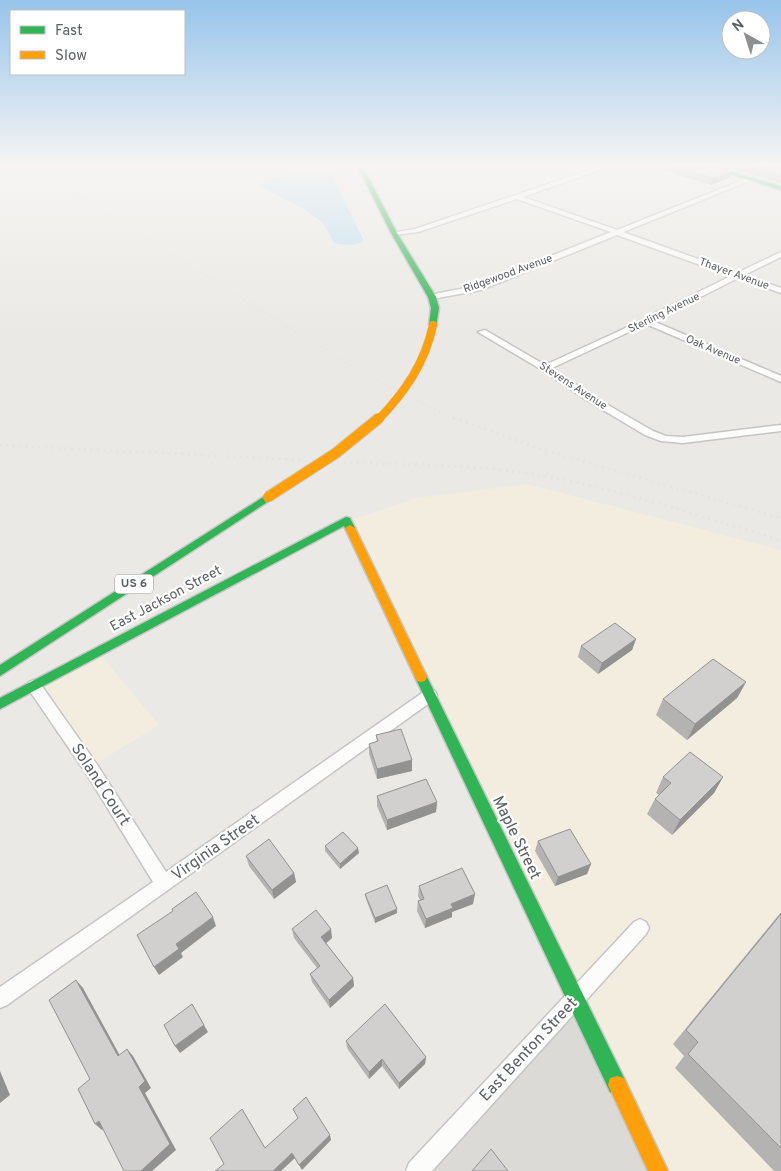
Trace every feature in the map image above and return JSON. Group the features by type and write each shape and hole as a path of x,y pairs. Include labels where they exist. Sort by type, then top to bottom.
{"main road":[{"name":"US 6","path":"0,671 329,457 366,430 392,405 412,380 425,358 435,308 432,297 388,222"},
{"name":"East Jackson Street","path":"0,704 346,520"},
{"name":"Maple Street","path":"346,520 658,1171"}],"street":[{"path":"394,234 416,231 444,222"},
{"name":"Thayer Avenue","path":"588,222 781,291"},
{"name":"Ridgewood Avenue","path":"432,297 478,288 644,222"},
{"name":"Sterling Avenue","path":"545,368 646,321 781,254"},
{"name":"Oak Avenue","path":"646,321 781,379"},
{"name":"Stevens Avenue","path":"482,332 545,368 591,399 649,433 665,439 683,440 781,428"},
{"name":"Soland Court","path":"34,686 91,768 164,884"},
{"name":"Virginia Street","path":"0,998 430,696"},
{"name":"East Benton Street","path":"417,1171 576,1000 640,928"}],"shaded area":[{"path":"527,484 781,550 781,1171 660,1171 351,520 416,498"},
{"path":"99,653 159,725 92,766 36,687"},
{"path":"576,1004 654,1171 422,1171"}],"water":[{"path":"321,222 355,222 364,241 349,245 334,243"}],"building":[{"path":"615,623 636,639 602,663 581,646"},
{"path":"713,659 746,682 695,724 663,699"},
{"path":"401,729 412,760 377,769 369,744 378,741 376,735"},
{"path":"690,752 723,777 680,820 655,799 671,783 663,777"},
{"path":"426,779 437,802 387,820 377,796"},
{"path":"570,829 591,864 558,877 538,841"},
{"path":"343,832 358,848 340,864 325,846"},
{"path":"269,839 294,873 272,890 246,856"},
{"path":"462,868 475,894 451,904 453,908 426,919 418,901 424,899 419,886"},
{"path":"387,885 397,909 375,918 365,894"},
{"path":"196,892 213,917 176,944 179,949 154,967 137,935 173,911 172,909"},
{"path":"316,910 331,929 321,937 353,978 329,1000 310,974 320,966 292,929"},
{"path":"781,914 781,1148 688,1054 698,1042 686,1030"},
{"path":"76,980 118,1056 127,1049 145,1081 139,1087 170,1144 141,1171 124,1171 99,1121 95,1124 78,1089 90,1079 49,1000"},
{"path":"192,1004 204,1025 175,1046 164,1025"},
{"path":"385,1004 426,1057 399,1083 382,1059 369,1072 346,1041"},
{"path":"306,1097 330,1135 299,1165 292,1153 273,1171 215,1171 224,1164 210,1138 242,1109 265,1148 298,1118 293,1109"},
{"path":"491,1149 508,1171 472,1171"}],"railway":[{"path":"119,222 208,277"},
{"path":"206,276 380,383 457,420"},
{"path":"454,418 547,451 781,518"},
{"path":"0,445 515,471 600,488 781,540"}],"traffic: fast":[{"path":"388,222 432,297 435,308 433,325"},
{"path":"0,671 268,497"},
{"path":"0,704 346,520 350,528"},
{"path":"421,677 617,1085"}],"traffic: slow":[{"path":"268,497 358,437 397,400 413,379 426,352 433,325"},
{"path":"350,528 421,677"},
{"path":"617,1085 658,1171"}]}
